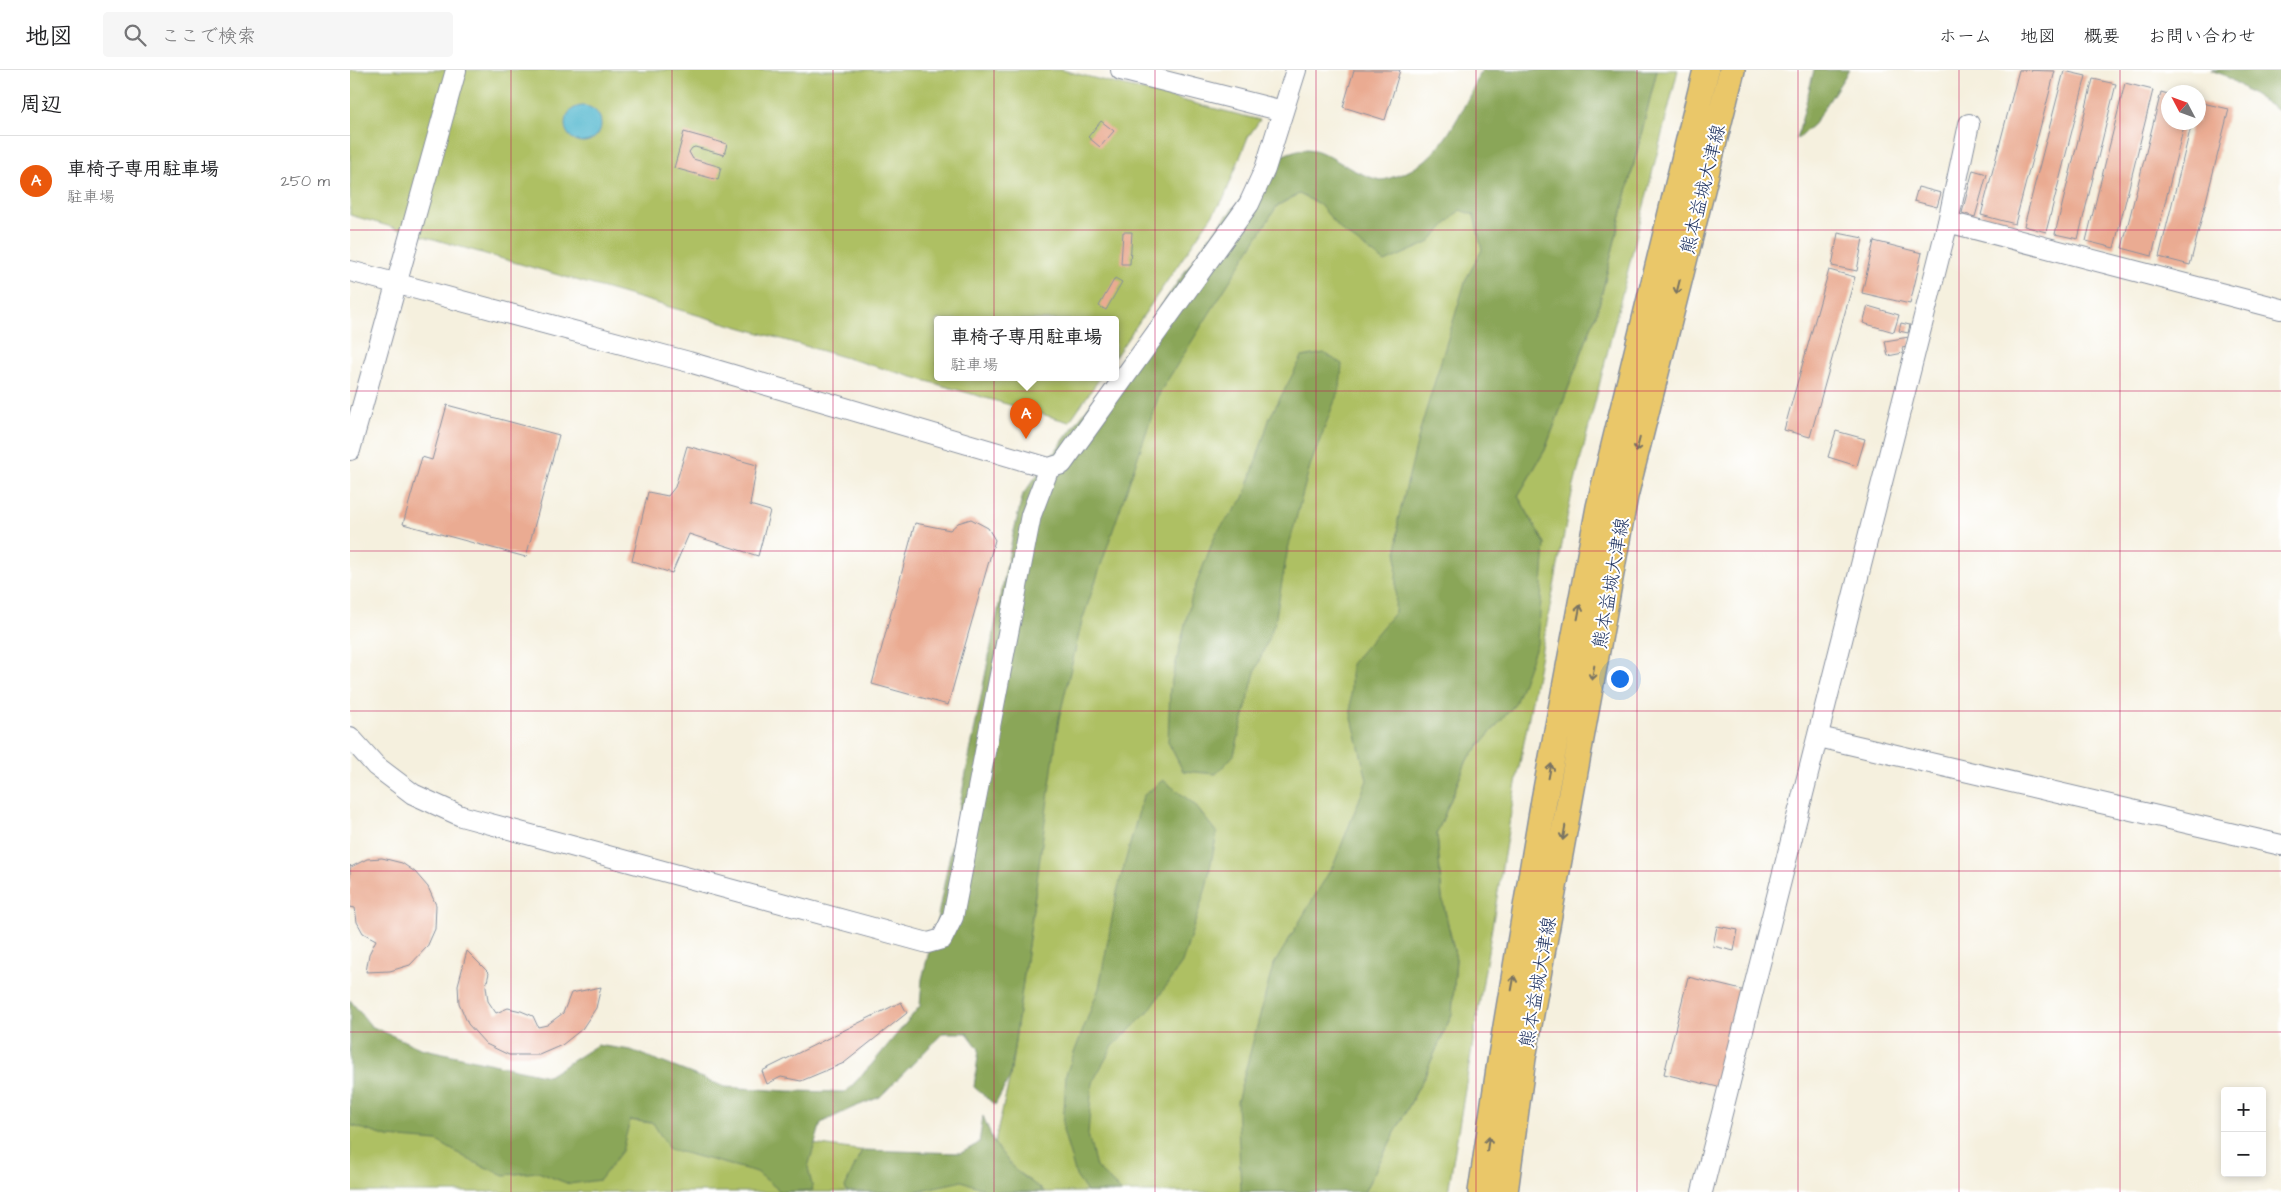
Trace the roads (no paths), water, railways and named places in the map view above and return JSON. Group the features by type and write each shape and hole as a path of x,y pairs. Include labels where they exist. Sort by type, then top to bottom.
{"main road":[{"name":"熊本益城大津線","path":"1481,1192 1500,1062 1544,800 1599,506 1706,70"},
{"name":"熊本益城大津線","path":"1505,1192 1523,1058 1626,496 1732,70"}],"street":[{"path":"350,450 456,70"},
{"path":"1122,70 1283,111"},
{"path":"350,271 689,362 1049,468 1062,464 1249,204 1265,169 1296,70"},
{"path":"1702,1192 1819,737 1948,222 1969,124"},
{"path":"1948,222 2281,309"},
{"path":"350,736 376,766 413,794 461,816 928,943 942,939 953,917 1031,515 1049,468"},
{"path":"1819,737 2281,845"}],"water":[{"path":"583,106 590,107 596,111 600,117 600,131 596,137 590,141 583,142 576,141 570,137 566,131 565,124 566,117 570,111 576,107"}],"place":[{"name":"車椅子専用駐車場","path":"1026,439"}]}
